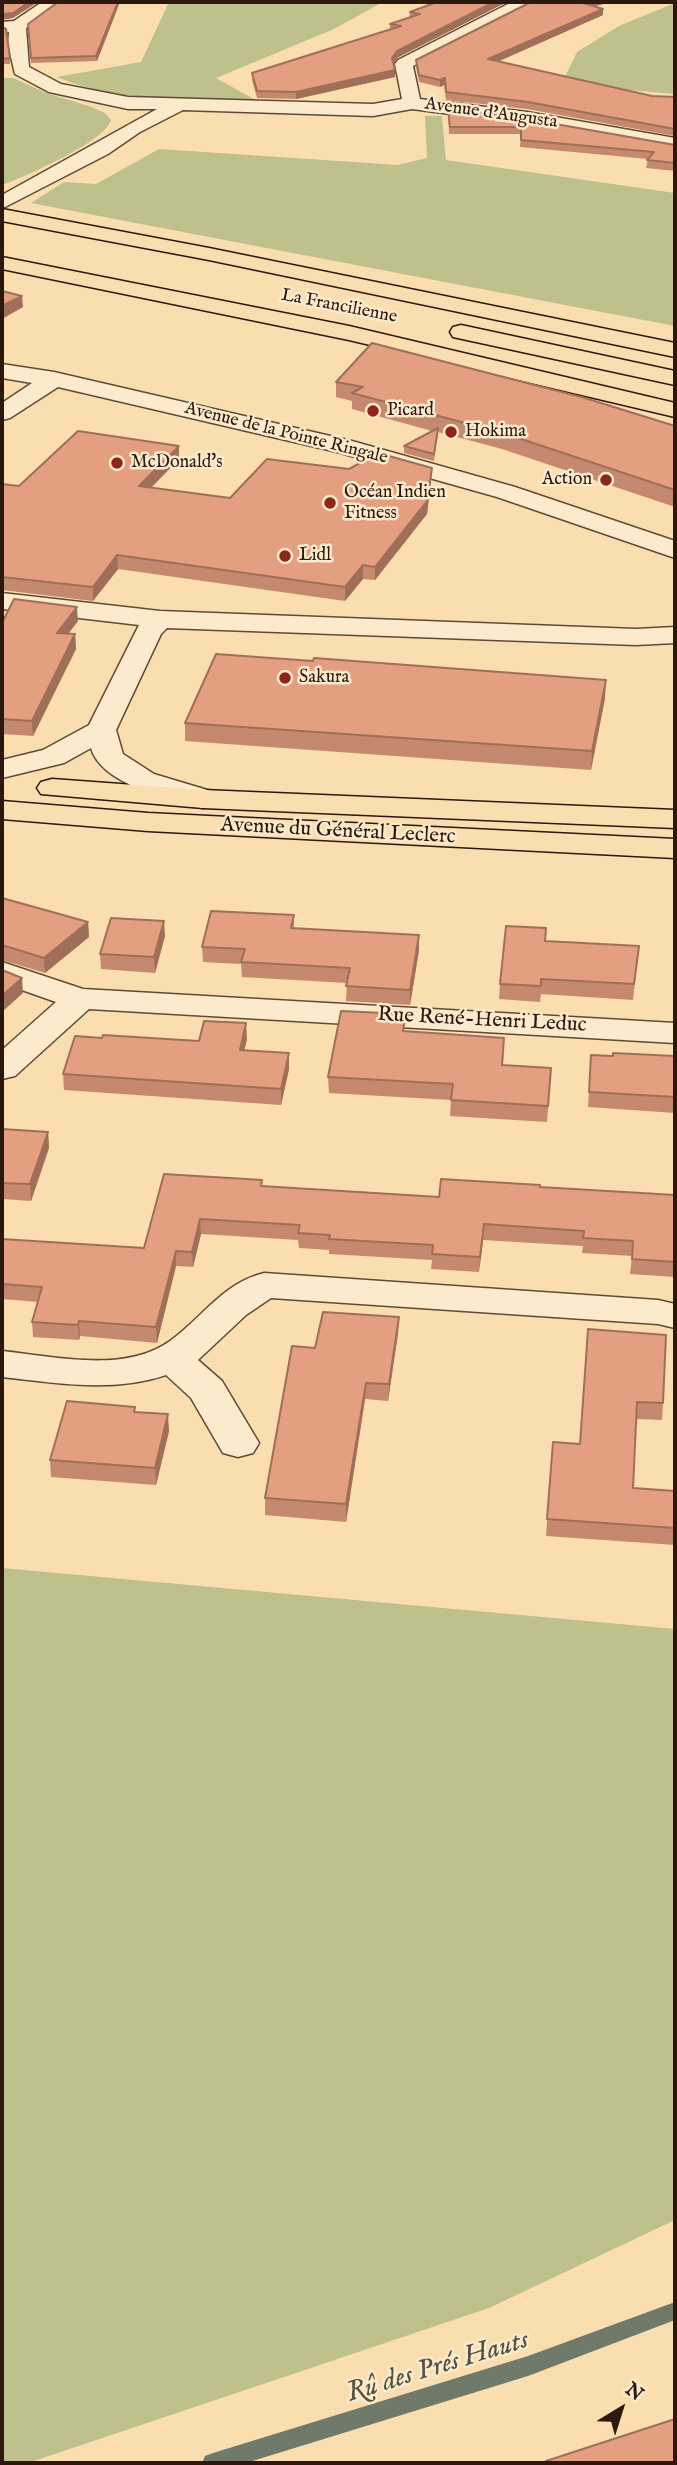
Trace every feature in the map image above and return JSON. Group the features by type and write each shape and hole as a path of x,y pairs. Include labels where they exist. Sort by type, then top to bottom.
{"main road":[{"name":"La Francilienne","path":"4,208 209,254 675,350"},
{"path":"2,242 56,252"},
{"path":"2,263 349,334 675,410"},
{"path":"333,307 356,322 675,396"},
{"path":"503,314 562,313 675,335"},
{"path":"435,326 675,378"},
{"name":"Avenue du Général Leclerc","path":"2,784 203,799 675,819"},
{"name":"Avenue du Général Leclerc","path":"2,810 148,822 675,849"}],"street":[{"path":"10,35 53,2"},
{"path":"412,103 404,64 524,2"},
{"name":"Avenue d'Augusta","path":"10,35 22,70 55,88 128,103 373,110 412,103 527,118 675,144"},
{"path":"128,103 128,120 133,128"},
{"path":"4,208 133,128 180,106"},
{"name":"Avenue de la Pointe Ringale","path":"2,371 54,380 343,446 506,492 675,550"},
{"path":"2,412 54,380"},
{"path":"2,601 160,619 636,638 675,635"},
{"path":"2,769 53,757 102,730 149,631 160,619"},
{"path":"102,730 109,758 143,780 203,799"},
{"name":"Rue René-Henri Leduc","path":"2,972 80,999 123,999 675,1033"},
{"path":"2,1068 80,999"},
{"path":"2,1364 118,1373 154,1366 183,1352 242,1296 264,1285 658,1312 675,1316"},
{"path":"171,1358 206,1390 238,1443"}],"green space":[{"path":"169,2 383,2 334,29 216,78 261,103 183,101 131,96 81,86 57,77 141,62"},
{"path":"675,3 675,94 556,84 464,103 451,100 566,75 577,52 619,26"},
{"path":"2,78 13,78 49,94 89,106 105,113 111,120 105,129 80,148 45,167 2,185"},
{"path":"425,116 442,116 446,160 675,193 675,326 31,203 64,182 96,184 159,149 398,165 427,158"},
{"path":"2,1568 675,1629 675,2220 489,2308 28,2463 2,2463"}],"building":[{"path":"2,2 29,2 13,13 2,14"},
{"path":"58,2 118,2 96,56 31,58 28,24"},
{"path":"437,2 494,2 397,51 392,58 395,70 296,92 257,91 252,73 401,26 390,24 420,14 410,12"},
{"path":"531,2 587,2 583,3 603,9 488,59 652,96 675,97 675,129 528,102 446,92 445,78 440,80 419,75 416,60"},
{"path":"2,27 6,29 10,58 2,59"},
{"path":"448,109 527,119 675,145 675,163 647,160 654,152 521,140 521,127 450,127"},
{"path":"2,291 22,296 2,306"},
{"path":"372,343 585,398 675,426 675,490 503,433 352,393 363,387 336,382"},
{"path":"438,428 434,454 404,446"},
{"path":"78,431 179,446 139,486 230,498 267,459 349,469 378,453 432,468 427,501 375,567 363,565 345,587 117,555 93,587 2,577 2,484 19,486"},
{"path":"14,599 77,607 57,633 75,634 32,721 2,719 2,623"},
{"path":"216,654 313,661 314,658 606,680 592,751 185,723"},
{"path":"2,898 88,922 44,958 2,945"},
{"path":"211,911 294,915 291,928 419,935 410,990 346,986 350,968 241,962 245,949 202,947"},
{"path":"111,918 164,921 154,957 100,954"},
{"path":"506,926 546,928 545,941 639,946 634,984 541,979 541,986 500,984"},
{"path":"2,970 22,978 2,996"},
{"path":"341,1011 406,1014 403,1031 504,1038 502,1065 551,1068 548,1106 451,1100 453,1084 328,1077"},
{"path":"204,1021 246,1023 240,1050 289,1053 281,1089 63,1074 75,1036 102,1038 103,1035 199,1041"},
{"path":"613,1053 675,1056 675,1097 589,1092 591,1055 613,1056"},
{"path":"2,1129 48,1132 30,1184 2,1183"},
{"path":"164,1174 262,1180 261,1186 439,1197 441,1179 675,1195 675,1262 632,1259 633,1241 583,1238 584,1231 484,1224 480,1257 432,1254 433,1245 329,1239 330,1235 298,1233 300,1225 200,1219 192,1252 176,1251 156,1327 79,1321 78,1325 32,1322 42,1287 2,1284 2,1239 144,1248"},
{"path":"323,1312 399,1317 389,1384 366,1383 346,1504 265,1498 292,1346 315,1348"},
{"path":"588,1329 666,1335 663,1403 637,1402 633,1488 675,1491 675,1528 547,1519 553,1442 580,1444"},
{"path":"67,1401 135,1407 134,1412 168,1414 155,1468 50,1460"},
{"path":"675,2419 675,2463 546,2461"}],"waterway":[{"name":"Rû des Prés Hauts","path":"213,2463 528,2366 675,2311"}],"place":[{"name":"Picard","path":"373,411"},
{"name":"Hokima","path":"451,432"},
{"name":"McDonald's","path":"117,463"},
{"name":"Action","path":"606,480"},
{"name":"Océan Indien Fitness","path":"330,503"},
{"name":"Lidl","path":"285,556"},
{"name":"Sakura","path":"285,678"}]}
